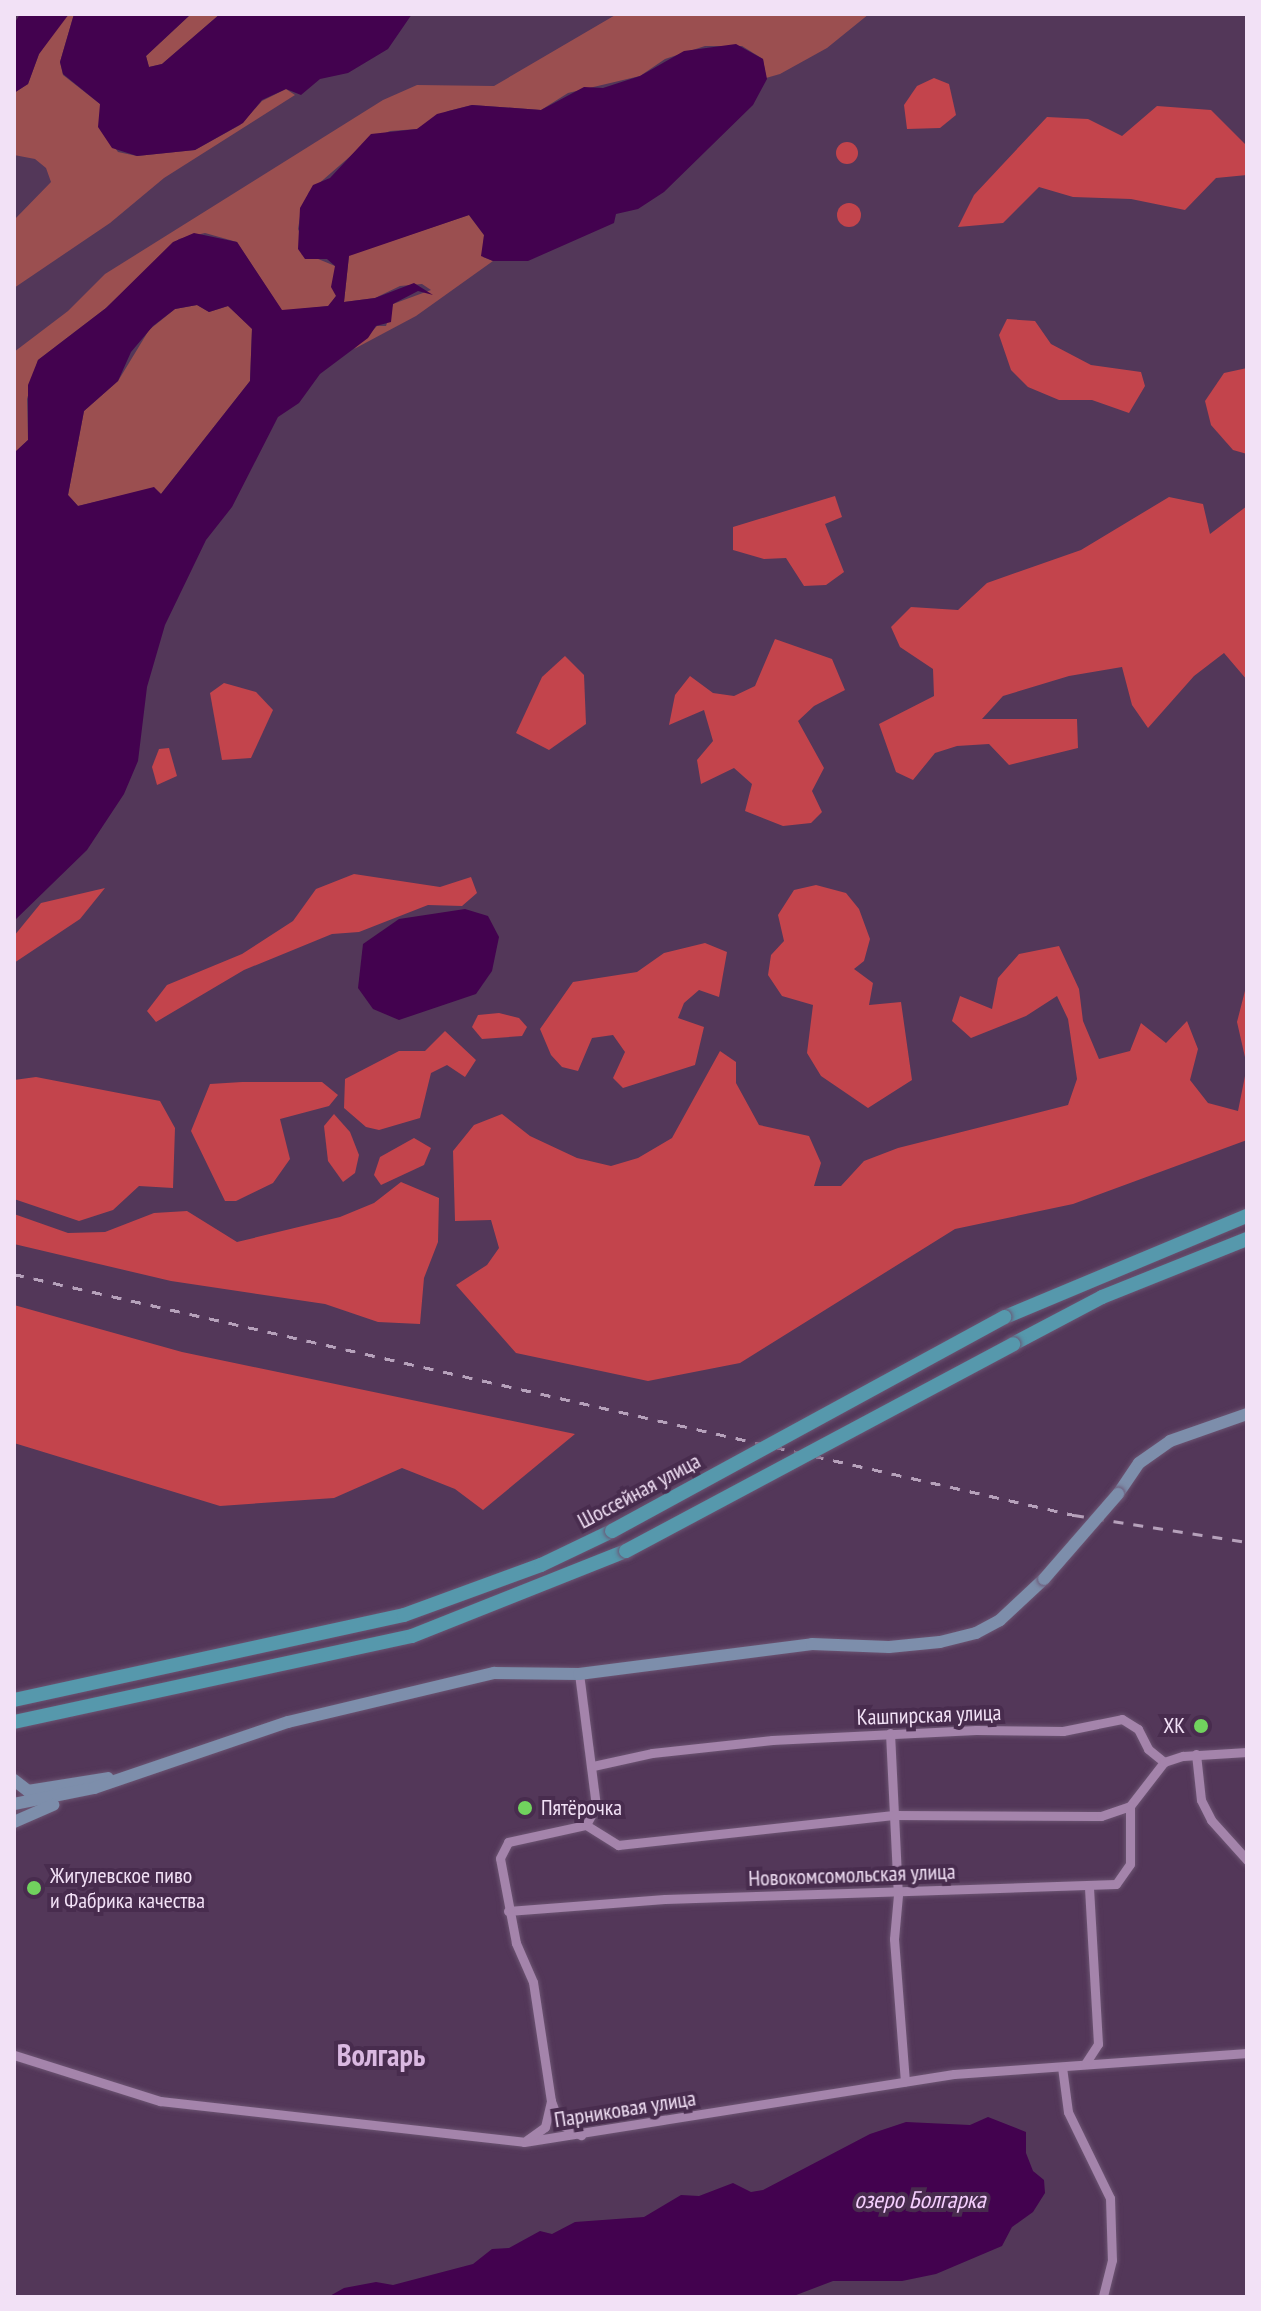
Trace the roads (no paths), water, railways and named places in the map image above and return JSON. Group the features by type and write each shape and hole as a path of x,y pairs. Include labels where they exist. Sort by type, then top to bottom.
{"main road":[{"name":"Шоссейная улица","path":"14,1700 404,1615 541,1565 612,1531 1005,1317 1247,1216"},
{"path":"14,1722 412,1636 626,1551 1102,1297 1247,1239"},
{"path":"14,1804 84,1790 350,1706 494,1673 579,1674 734,1650 940,1642 976,1633 1000,1620 1044,1579 1118,1494 1139,1463 1170,1441 1247,1414"},
{"path":"14,1780 28,1791 127,1777"},
{"path":"14,1822 84,1790"}],"street":[{"path":"579,1674 596,1806 586,1825"},
{"name":"Кашпирская улица","path":"593,1766 772,1740 890,1733 1063,1731 1122,1719 1138,1729 1148,1749 1164,1762"},
{"path":"890,1733 898,1895 894,1939 905,2082"},
{"path":"581,2135 560,2124 551,2101 533,1982 508,1911 500,1858 508,1842 586,1825 618,1845 893,1815 1101,1816 1130,1806 1164,1762 1196,1754 1247,1752"},
{"path":"1196,1754 1201,1800 1211,1820 1247,1860"},
{"name":"Новокомсомольская улица","path":"508,1911 665,1899 898,1895 1116,1884 1130,1864 1130,1806"},
{"path":"1085,2064 1098,2044 1089,1887"},
{"name":"Парниковая улица","path":"14,2055 160,2101 484,2142 524,2142 905,2082 1085,2064 1247,2053"},
{"path":"1062,2067 1068,2112 1110,2198 1112,2260 1103,2297"},
{"path":"524,2142 545,2127 551,2101"}],"water":[{"path":"20,14 69,14 39,54 28,84 14,93 14,24"},
{"path":"74,14 191,14 146,56 149,67 162,64 220,14 412,14 388,49 348,73 320,79 301,95 286,89 262,100 243,123 195,150 137,156 112,148 98,127 100,104 63,74 60,62"},
{"path":"736,44 763,59 767,79 753,105 664,192 638,209 616,214 614,223 528,261 493,261 481,256 484,235 469,215 349,256 344,302 375,298 414,283 433,295 418,291 393,304 391,322 376,326 368,338 320,374 299,403 278,417 232,507 206,540 165,625 147,687 138,761 124,794 87,850 14,921 14,453 28,440 28,385 38,360 106,308 173,242 194,233 237,242 282,310 328,306 336,296 331,287 335,266 327,259 305,259 298,249 300,208 313,185 330,178 371,134 417,129 437,114 472,105 541,110 584,87 603,88 640,76 684,51","holes":["197,305 209,312 228,306 252,329 250,381 161,494 154,487 78,506 68,495 84,411 118,381 131,352 153,326 175,309"]},
{"path":"465,909 488,916 499,937 492,971 476,994 399,1020 373,1009 358,988 363,944 399,919"},
{"name":"озеро Болгарка","path":"988,2117 1026,2132 1026,2153 1033,2171 1044,2180 1045,2193 1033,2212 1012,2227 1002,2246 936,2274 902,2281 833,2281 791,2297 328,2297 344,2288 376,2282 393,2285 473,2264 492,2249 509,2248 540,2231 552,2234 575,2222 644,2217 681,2195 699,2196 733,2183 751,2192 763,2190 870,2134 906,2122 970,2125"}],"railway":[{"path":"14,1274 1074,1515 1247,1542"}],"place":[{"name":"ХК","path":"1201,1726"},
{"name":"Пятёрочка","path":"525,1808"},
{"name":"Жигулевское пиво и Фабрика качества","path":"34,1888"}],"district":[{"name":"Волгарь","path":"381,2055"}]}
